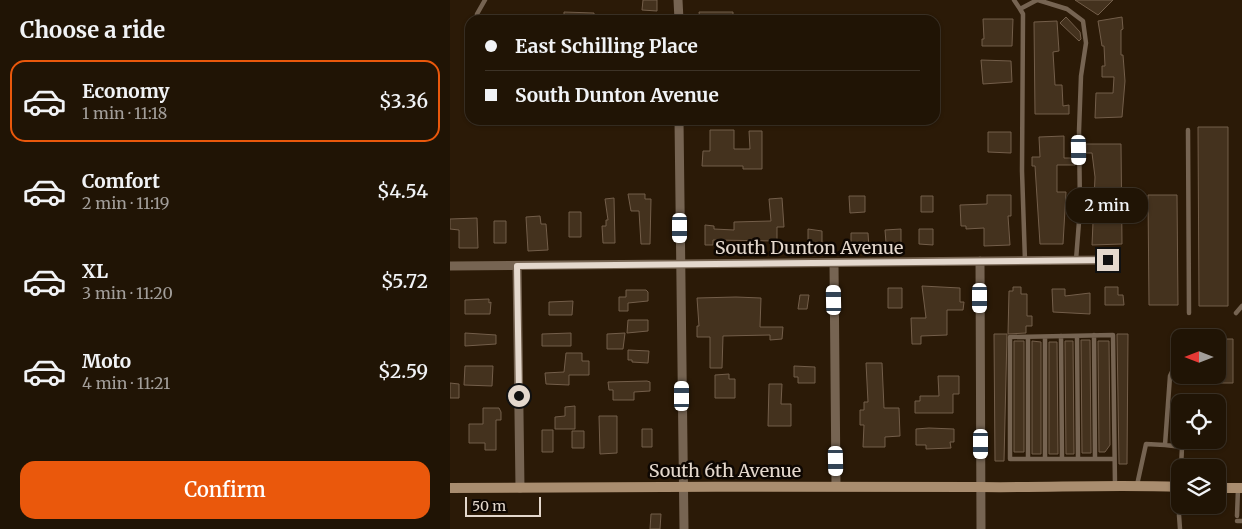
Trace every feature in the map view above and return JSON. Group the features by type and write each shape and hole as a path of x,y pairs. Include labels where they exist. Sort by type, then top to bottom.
{"street":[{"path":"678,0 678,15"},
{"path":"679,125 684,529"},
{"name":"South Dunton Avenue","path":"450,266 1108,260"},
{"path":"980,261 981,529"},
{"path":"834,263 836,485"},
{"path":"517,266 520,488"},
{"name":"South 6th Avenue","path":"450,488 836,485 1171,487"},
{"path":"1226,488 1240,488"}],"lane":[{"path":"477,14 485,0"},
{"path":"1014,0 1023,14 1022,171 1025,261"},
{"path":"1020,9 1037,0 1067,9 1083,20 1086,43 1080,103 1080,209 1076,260"},
{"path":"1188,130 1189,312"},
{"path":"1236,312 1242,306"},
{"path":"1094,335 1095,459"},
{"path":"1114,459 1010,459 1010,337 1113,335 1115,485"},
{"path":"1045,336 1045,459"},
{"path":"1061,336 1062,459"},
{"path":"1077,336 1078,459"},
{"path":"1028,337 1028,459"},
{"path":"1165,445 1171,374"},
{"path":"1137,485 1146,444 1182,447 1181,459"},
{"path":"1238,519 1240,488"},
{"path":"1179,515 1180,529"}],"building":[{"path":"643,0 657,0 657,11 642,10"},
{"path":"1075,0 1113,0 1098,15"},
{"path":"564,12 594,13 594,15 564,15"},
{"path":"699,12 733,12 733,15 699,15"},
{"path":"1066,17 1080,32 1081,39 1079,41 1060,23"},
{"path":"1122,17 1121,55 1123,55 1125,81 1122,117 1095,118 1096,93 1113,93 1114,77 1102,77 1102,66 1105,66 1104,46 1102,46 1098,21"},
{"path":"983,19 1013,19 1012,46 982,46 982,39 984,39"},
{"path":"1057,21 1059,51 1053,52 1055,85 1062,85 1063,106 1069,105 1069,114 1035,114 1034,22"},
{"path":"981,60 1011,61 1012,82 983,84"},
{"path":"1198,127 1228,127 1228,306 1199,306"},
{"path":"710,130 734,130 734,149 750,149 749,131 762,131 762,169 743,169 743,166 702,166 703,151 710,151"},
{"path":"988,132 1011,132 1011,153 988,152"},
{"path":"1064,136 1064,158 1075,158 1075,165 1057,165 1057,192 1066,192 1063,244 1040,244 1035,166 1032,166 1032,157 1040,157 1039,137"},
{"path":"1086,144 1121,144 1122,244 1092,245 1095,177 1092,153 1086,153"},
{"path":"628,194 645,194 645,199 651,199 650,244 641,244 639,211 631,211"},
{"path":"987,195 1011,195 1011,216 1008,216 1010,245 984,246 984,228 966,229 966,226 961,226 960,205 987,204"},
{"path":"1148,195 1177,195 1178,305 1149,305"},
{"path":"849,196 865,196 865,212 850,213"},
{"path":"921,196 933,196 933,212 921,212"},
{"path":"614,198 615,243 603,243 602,226 606,226 606,220 608,220 605,199"},
{"path":"782,198 784,227 777,227 777,241 713,240 713,245 705,245 705,225 714,226 714,229 734,230 734,222 771,221 769,199"},
{"path":"569,212 581,212 581,237 569,237"},
{"path":"540,216 541,224 546,224 548,250 528,251 526,217"},
{"path":"477,218 478,248 459,248 459,230 450,229 450,219"},
{"path":"494,221 506,221 506,243 494,243"},
{"path":"808,229 822,231 822,246 808,246"},
{"path":"901,229 901,243 898,243 898,246 888,246 885,230"},
{"path":"919,229 933,229 933,245 919,244"},
{"path":"851,233 868,233 869,248 851,249"},
{"path":"922,286 960,288 960,302 964,302 963,310 947,310 947,335 921,336 921,344 912,344 911,318 926,318"},
{"path":"1013,287 1021,287 1021,294 1027,294 1027,316 1032,316 1032,326 1026,326 1026,333 1008,334 1009,291 1013,291"},
{"path":"1105,287 1118,287 1118,295 1123,295 1124,305 1105,305"},
{"path":"888,288 902,288 902,308 888,308"},
{"path":"1052,289 1065,289 1065,296 1090,293 1090,314 1053,312"},
{"path":"626,290 646,290 648,292 648,301 628,303 628,311 619,311 619,297 626,297"},
{"path":"800,295 809,295 807,309 798,309"},
{"path":"697,298 761,298 760,327 783,327 782,339 770,340 770,335 723,336 722,368 710,368 710,337 697,337 697,326 699,326"},
{"path":"489,299 489,303 491,302 490,314 465,314 465,300"},
{"path":"573,301 572,315 549,315 549,302"},
{"path":"628,320 648,320 648,331 627,333"},
{"path":"465,333 496,335 496,344 465,346"},
{"path":"571,333 571,346 542,346 542,334"},
{"path":"625,333 623,349 607,349 607,334"},
{"path":"994,334 1007,334 1004,461 995,461"},
{"path":"1117,334 1128,334 1127,464 1119,464"},
{"path":"1226,339 1233,339 1233,383 1226,383"},
{"path":"1081,340 1090,340 1091,453 1082,453"},
{"path":"1014,341 1024,341 1024,452 1014,452"},
{"path":"1032,341 1041,342 1041,454 1032,454"},
{"path":"1065,341 1073,341 1074,454 1066,454"},
{"path":"1098,341 1109,341 1110,445 1105,452 1099,452"},
{"path":"1049,342 1057,342 1058,454 1049,454"},
{"path":"628,350 649,351 648,363 628,360"},
{"path":"566,353 582,353 582,361 589,361 589,375 569,375 569,385 546,384 545,373 564,372"},
{"path":"866,363 882,363 884,408 899,408 900,436 885,437 885,447 863,447 864,425 860,425 860,410 864,410 864,402 868,402"},
{"path":"465,366 493,366 492,386 464,385"},
{"path":"794,366 815,367 815,383 798,383 798,377 794,377"},
{"path":"729,374 729,379 735,379 735,398 715,398 715,375"},
{"path":"938,376 959,376 959,394 953,394 953,413 915,413 915,401 920,401 920,396 939,396"},
{"path":"608,382 650,382 650,391 634,392 634,400 613,400 613,390 609,390"},
{"path":"450,383 459,384 459,398 450,398"},
{"path":"769,384 782,384 781,404 791,404 791,426 768,426"},
{"path":"575,406 575,429 555,429 555,417 565,416 565,407"},
{"path":"483,408 499,408 501,412 501,420 496,420 496,450 485,450 485,443 469,443 469,424 483,424"},
{"path":"599,416 617,416 617,453 600,454"},
{"path":"642,429 652,429 652,447 642,447"},
{"path":"916,429 954,429 954,442 950,442 951,448 926,449 926,445 916,445"},
{"path":"542,430 553,430 553,452 542,452"},
{"path":"572,431 584,431 584,448 572,448"},
{"path":"651,514 661,514 660,529 650,529"}],"route":[{"path":"519,396 517,266 1108,260"}]}
